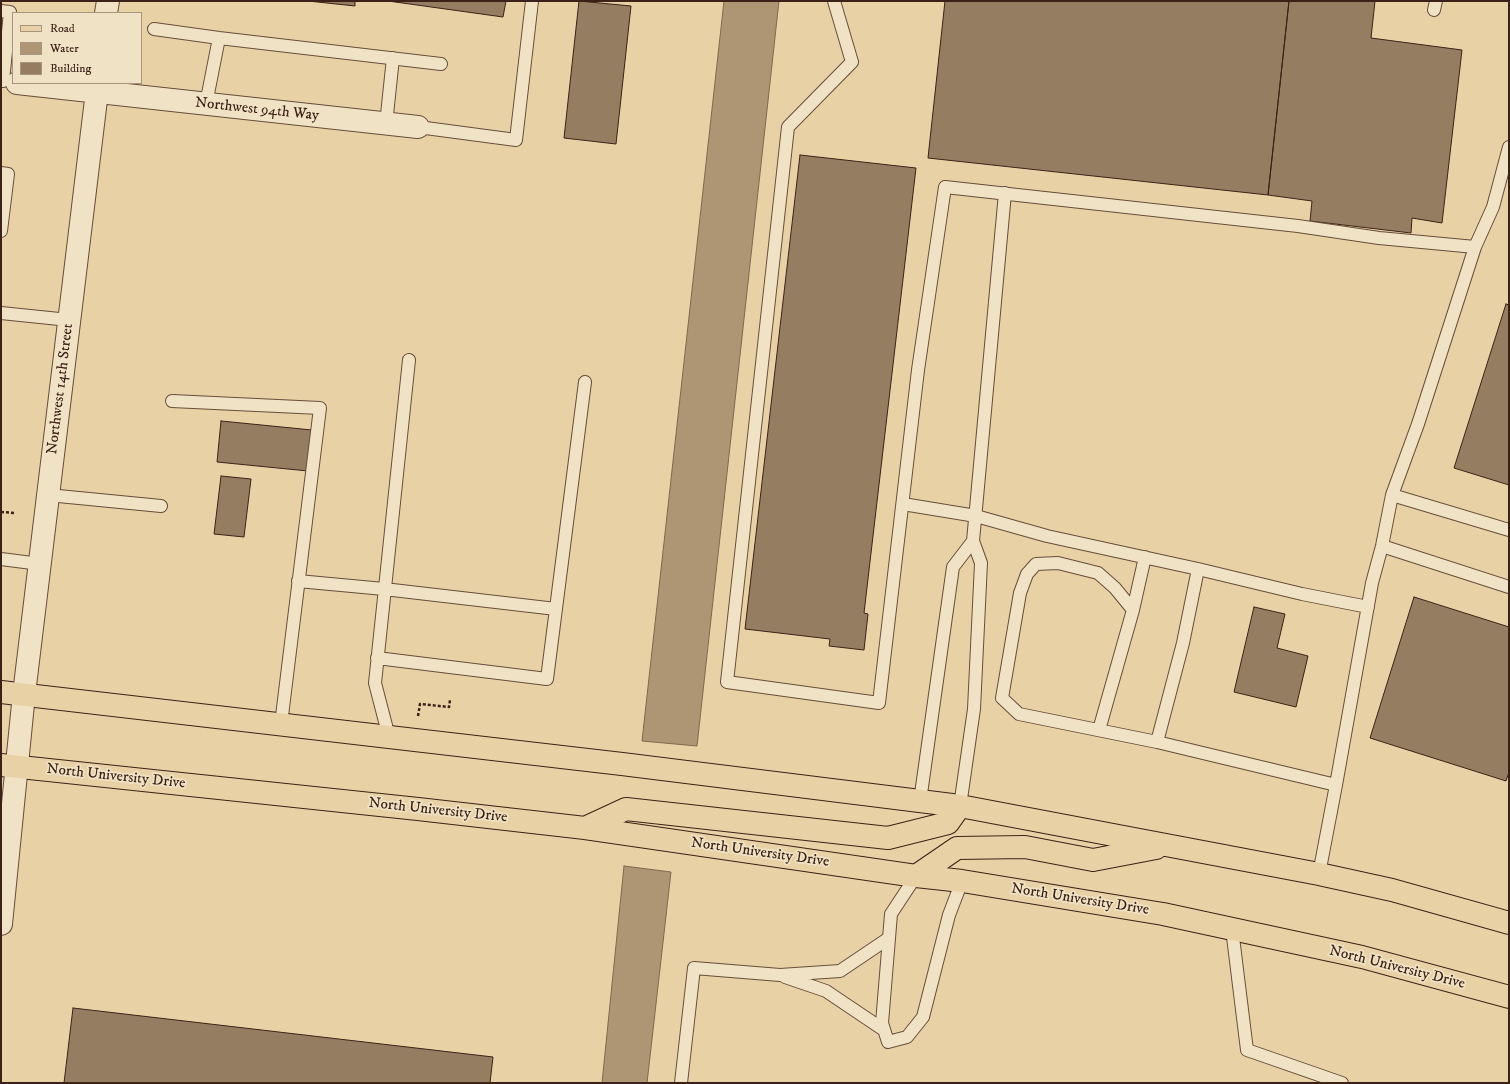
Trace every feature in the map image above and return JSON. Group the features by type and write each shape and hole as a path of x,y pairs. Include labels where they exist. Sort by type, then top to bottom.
{"main road":[{"path":"1,692 281,724 960,806 1319,874 1392,890 1509,923"},
{"name":"North University Drive","path":"9,766 585,828 916,876 962,881 1163,914 1362,957 1509,997"},
{"path":"585,828 626,809 888,838 948,823 960,806"},
{"path":"916,876 958,848 1025,847 1093,860 1169,846"}],"street":[{"path":"106,12 108,1"},
{"name":"Northwest 94th Way","path":"38,84 97,88 206,104 418,127"},
{"name":"Northwest 14th Street","path":"1,924 9,766 24,694 97,88"}],"lane":[{"path":"418,127 516,140 532,1"},
{"path":"834,1 852,62 788,127 727,682 878,703 918,370 945,187 1304,227 1379,238 1475,247"},
{"path":"1,11 10,12 9,82"},
{"path":"154,29 441,64"},
{"path":"206,104 219,38"},
{"path":"386,124 393,58"},
{"path":"1319,874 1372,583 1382,546 1392,496 1418,424 1475,247 1493,207 1507,165 1509,147"},
{"path":"1,173 8,174 1,231"},
{"path":"960,806 974,709 981,562 973,541 1005,193"},
{"path":"1,313 69,320"},
{"path":"389,737 375,683 409,360"},
{"path":"377,658 547,679 585,382"},
{"path":"172,401 320,408 281,724"},
{"path":"48,495 161,506"},
{"path":"1392,496 1509,530"},
{"path":"903,504 976,516 1047,536 1198,569 1302,594 1368,607"},
{"path":"920,801 953,567 973,541"},
{"path":"1382,546 1509,587"},
{"path":"1099,730 1133,610 1145,557"},
{"path":"1,560 40,564"},
{"path":"1133,610 1115,588 1098,573 1058,562 1036,564 1027,574 1020,593 1002,698 1019,714 1157,742 1336,784"},
{"path":"1157,742 1183,643 1198,569"},
{"path":"298,581 384,589 556,609"},
{"path":"916,876 891,914 882,1023 888,1042 907,1037 923,1017 949,915 962,881"},
{"path":"1232,929 1247,1050 1342,1083"},
{"path":"681,1083 694,968 780,976 840,971 889,938"},
{"path":"780,976 826,991 884,1030"}],"path":[{"path":"1,512 15,513"},
{"path":"417,720 420,704 449,707 450,700"}],"water":[{"path":"724,1 779,1 697,746 642,741"},
{"path":"624,866 671,872 647,1083 602,1083"}],"building":[{"path":"308,1 355,1 355,6"},
{"path":"388,1 506,1 503,17"},
{"path":"579,1 631,6 616,144 564,138"},
{"path":"945,1 1289,1 1268,195 928,158"},
{"path":"1289,1 1375,1 1371,38 1462,50 1442,223 1412,218 1411,233 1310,221 1312,201 1268,195"},
{"path":"800,155 916,168 864,613 868,614 864,650 829,646 830,639 745,629"},
{"path":"1506,304 1509,305 1509,485 1454,468"},
{"path":"221,421 312,430 308,471 217,462"},
{"path":"221,476 251,479 244,537 214,534"},
{"path":"1414,597 1509,627 1509,772 1506,781 1370,738"},
{"path":"1254,607 1285,614 1277,648 1308,656 1296,707 1234,692"},
{"path":"73,1008 493,1057 490,1083 64,1083"}]}
